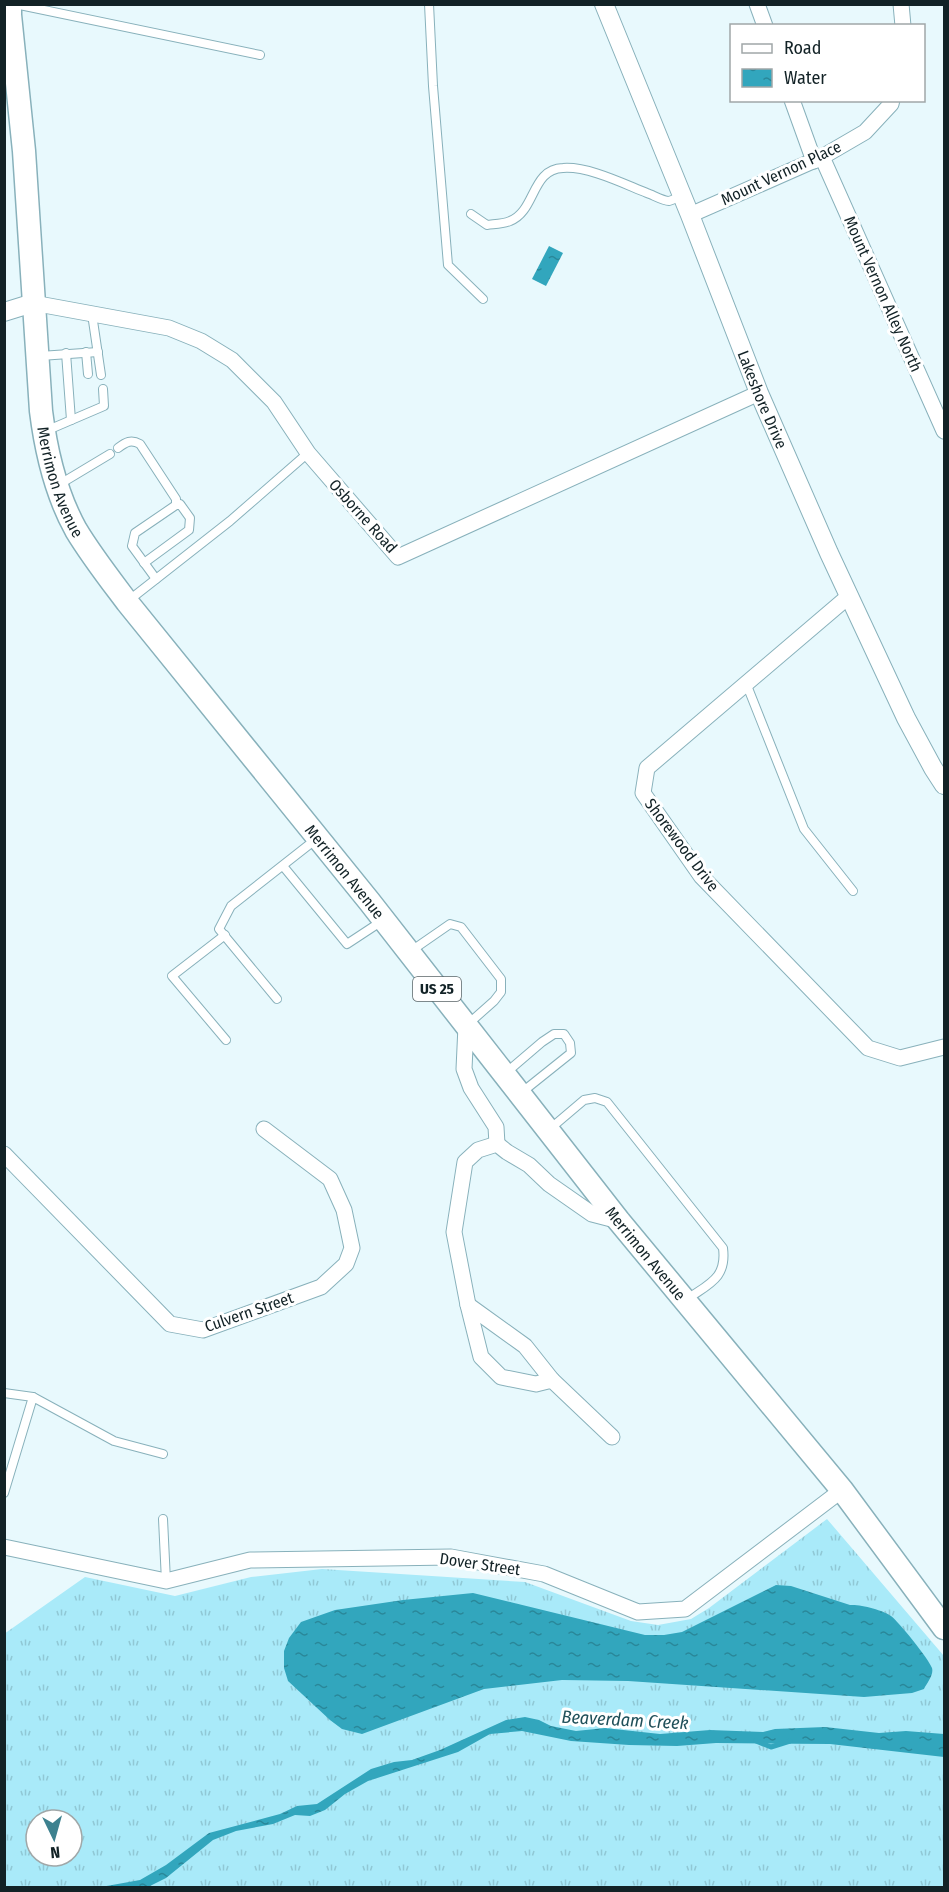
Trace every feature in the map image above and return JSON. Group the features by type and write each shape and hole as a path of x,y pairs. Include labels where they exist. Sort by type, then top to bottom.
{"main road":[{"name":"Merrimon Avenue","path":"10,10 24,151 33,303 44,432 58,485 75,528 127,602 384,920 619,1221 842,1491 945,1628"}],"street":[{"name":"Lakeshore Drive","path":"604,4 759,393 906,718 933,768 945,785"},
{"path":"757,4 764,24"},
{"path":"901,4 903,24"},
{"name":"Mount Vernon Alley North","path":"793,102 945,432"},
{"name":"Mount Vernon Place","path":"690,215 818,159 865,132 892,102"},
{"path":"4,312 33,303"},
{"name":"Osborne Road","path":"33,303 169,328 201,341 232,360 274,402 308,453 398,557 759,393"},
{"name":"Shorewood Drive","path":"849,596 647,768 643,793 701,876 868,1048 900,1058 945,1047"},
{"path":"466,1026 464,1069 471,1088 496,1127 496,1144"},
{"name":"Culvern Street","path":"4,1154 170,1324 203,1330 321,1287 346,1264 352,1248 344,1210 330,1179 264,1129"},
{"path":"496,1144 529,1165 549,1184 592,1214 619,1221"},
{"path":"496,1144 478,1150 465,1162 454,1232 468,1305 481,1357 501,1377 536,1384 552,1380"},
{"path":"468,1305 525,1346 552,1380 612,1437"},
{"name":"Dover Street","path":"4,1547 166,1581 250,1560 451,1557 544,1574 638,1612 685,1609 842,1491"}],"lane":[{"path":"429,4 433,86 448,265 483,299"},
{"path":"10,10 260,55"},
{"path":"471,214 487,225 510,221 520,215 529,204 539,181 546,174 561,168 577,169 602,176 668,201 682,196"},
{"path":"92,313 101,375"},
{"path":"86,352 88,374"},
{"path":"37,356 98,352"},
{"path":"66,353 71,420"},
{"path":"44,432 104,406 103,389"},
{"path":"118,448 127,441 140,444 176,499 176,504"},
{"path":"127,602 230,521 308,453"},
{"path":"58,485 110,454"},
{"path":"156,579 132,546 135,532 176,504"},
{"path":"144,563 189,530 190,518 180,504 176,504"},
{"path":"746,683 804,828 853,891"},
{"path":"277,999 219,929 231,906 318,837"},
{"path":"283,866 347,944 384,920"},
{"path":"409,953 450,924 461,927 501,979 501,992 466,1026"},
{"path":"225,935 172,976 226,1040"},
{"path":"504,1074 554,1034 564,1034 570,1043 571,1053 520,1094"},
{"path":"548,1130 584,1100 595,1098 608,1102 723,1248 725,1261 721,1275 685,1301"},
{"path":"4,1393 33,1397 114,1441 163,1454"},
{"path":"4,1492 33,1397"},
{"path":"162,1519 166,1581"}],"green space":[{"path":"827,1519 944,1656 944,1887 5,1887 4,1634 85,1577 175,1596 251,1577 322,1569 525,1582 631,1621 658,1625 691,1619 709,1608"}],"water":[{"path":"549,246 563,253 546,286 532,279"},
{"path":"776,1585 791,1586 891,1616 913,1640 932,1668 931,1676 924,1689 912,1693 864,1697 628,1681 562,1680 484,1689 362,1734 342,1729 330,1720 288,1681 284,1668 284,1651 289,1638 301,1622 335,1610 473,1593 645,1635 664,1635 682,1632"},
{"path":"525,1717 576,1731 605,1728 660,1734 710,1730 763,1732 775,1729 825,1727 879,1733 906,1731 944,1734 944,1757 830,1744 629,1745 571,1741 522,1731 490,1734 458,1752 368,1781 345,1794 325,1810 310,1816 295,1815 273,1824 236,1831 213,1840 166,1878 148,1887 101,1887 140,1880 166,1865 209,1833 280,1814 297,1806 317,1804 371,1769 394,1762 412,1760 506,1720"}],"waterway":[{"name":"Beaverdam Creek","path":"756,1741 771,1747 790,1741"}]}
